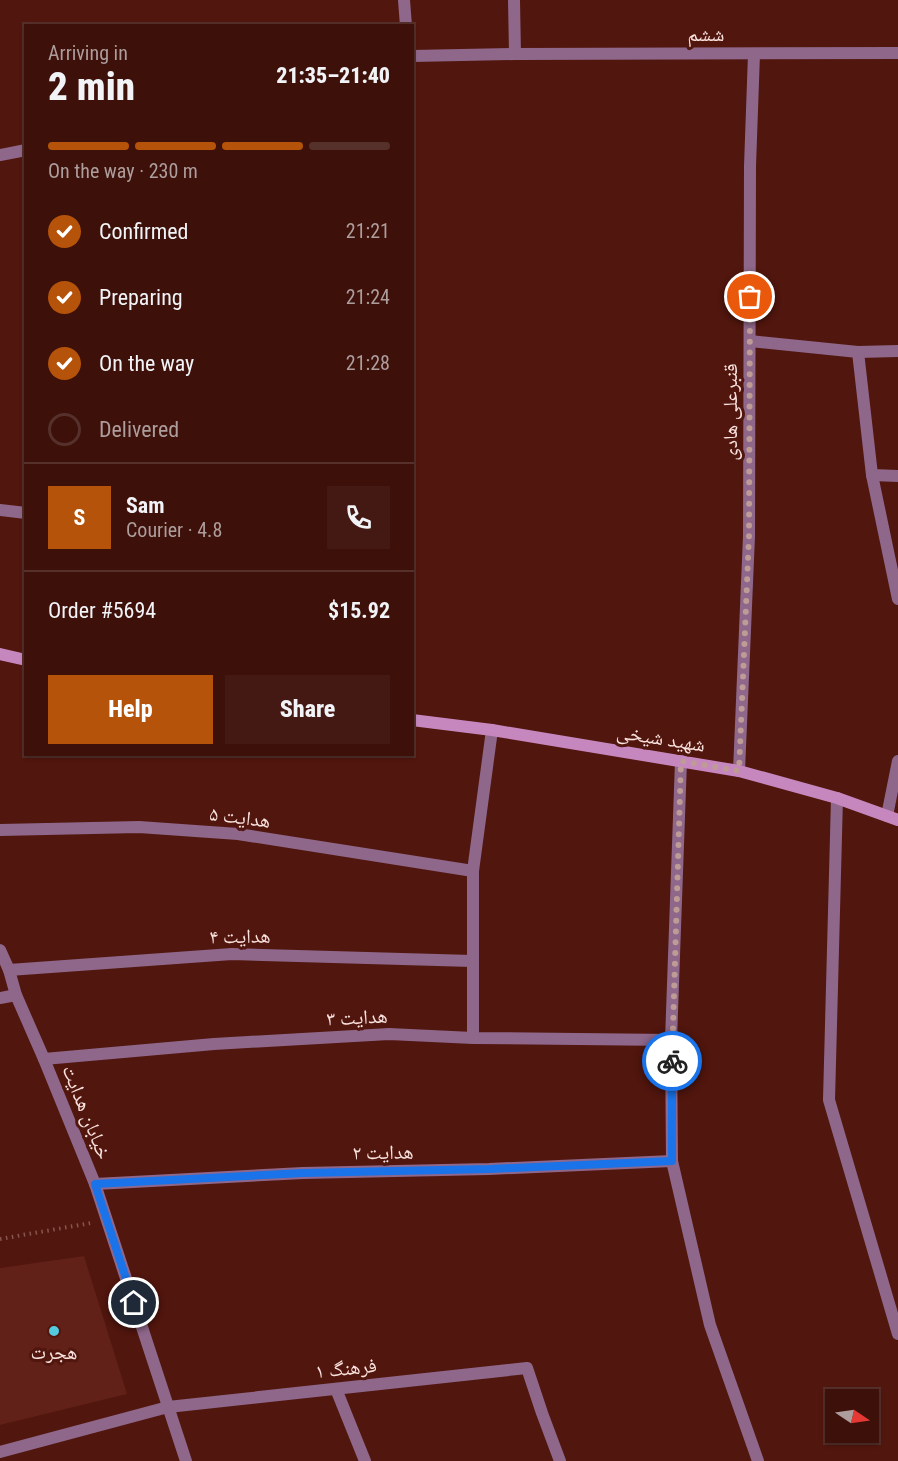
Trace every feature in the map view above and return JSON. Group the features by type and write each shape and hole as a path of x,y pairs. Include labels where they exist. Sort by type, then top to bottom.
{"main road":[{"path":"0,654 24,660"},
{"name":"شهید شیخی","path":"414,720 492,730 739,771 837,798 892,818"}],"street":[{"path":"404,0 406,24"},
{"path":"514,0 515,54"},
{"name":"ششم","path":"414,56 898,53"},
{"name":"قنبرعلی هادی","path":"739,771 749,536 750,166 754,54"},
{"path":"0,154 24,150"},
{"path":"750,341 858,352 898,351"},
{"path":"858,352 872,475 898,599"},
{"path":"872,475 898,476"},
{"path":"0,510 24,513"},
{"path":"473,1038 473,871 492,730"},
{"path":"681,761 671,1040 672,1161 710,1325 758,1461"},
{"path":"892,818 898,761"},
{"path":"837,798 829,1100 898,1334"},
{"name":"هدایت ۵","path":"0,830 139,827 238,834 473,871"},
{"name":"خیابان هدایت","path":"0,951 95,1184 186,1461"},
{"name":"هدایت ۴","path":"9,970 232,954 472,961"},
{"path":"0,998 16,995"},
{"name":"هدایت ۳","path":"44,1059 214,1044 389,1034 473,1038 671,1040"},
{"name":"هدایت ۲","path":"95,1184 303,1173 489,1169 672,1161"},
{"name":"فرهنگ ۱","path":"0,1452 168,1407 527,1368 560,1461"},
{"path":"336,1389 365,1461"}],"path":[{"path":"0,1239 106,1220"}],"shaded area":[{"name":"هجرت","path":"84,1256 127,1394 0,1425 0,1268"}],"way so far":[{"path":"672,1061 681,761 739,771 749,536 750,297"}],"place":[{"name":"هجرت","path":"54,1331"}],"route":[{"path":"134,1303 95,1184 303,1173 489,1169 672,1161 672,1061"}]}
